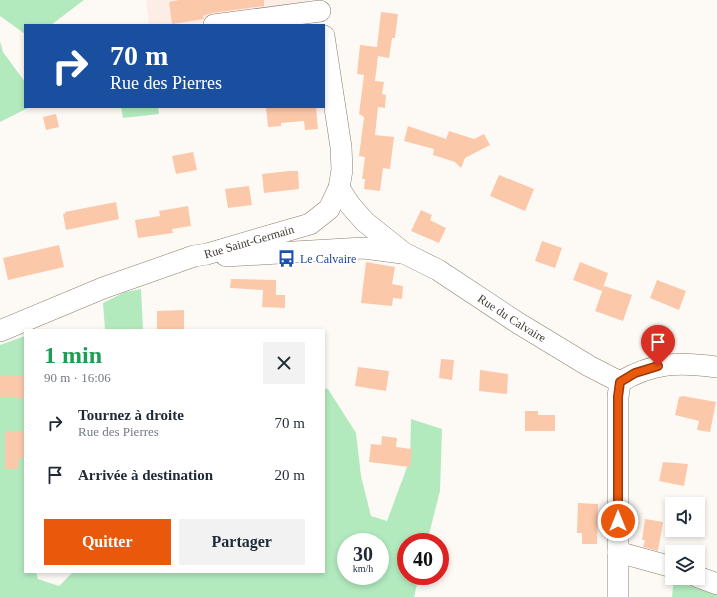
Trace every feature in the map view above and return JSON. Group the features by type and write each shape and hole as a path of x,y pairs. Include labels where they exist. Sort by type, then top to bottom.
{"street":[{"path":"222,24 320,12"},
{"name":"Rue Saint-Germain","path":"0,331 103,288 194,256 207,254 310,224 328,209 339,188 342,170 341,147 325,43"},
{"name":"Rue du Calvaire","path":"339,188 350,205 365,222 404,253 438,270 518,323 589,366 620,382"},
{"name":"Rue du Calvaire","path":"207,254 246,256 364,248 383,249 404,253"},
{"path":"618,597 618,397 620,382 635,373 658,366 689,363 717,367"},
{"path":"618,552 665,565"},
{"path":"705,580 717,584"}],"shaded area":[{"path":"146,0 307,0 309,9 200,23 149,24"}],"green space":[{"path":"0,0 84,0 52,24 24,24 24,33 0,16"},
{"path":"0,41 3,52 24,81 24,108 28,108 0,122"},
{"path":"121,108 158,108 159,114 123,118"},
{"path":"141,289 143,329 105,329 103,303 125,292"},
{"path":"24,336 24,573 36,573 38,579 59,586 72,573 325,573 325,388 328,389 356,433 361,476 371,516 387,521 410,459 411,419 442,429 440,491 429,533 397,533 397,585 417,585 414,597 0,597 0,345"},
{"path":"705,584 717,588 717,597 672,597 673,585"}],"building":[{"path":"179,0 264,0 264,6 212,13 203,16 204,19 172,24 169,2"},
{"path":"381,12 398,14 395,38 392,38 389,58 378,56 375,81 384,82 382,94 386,95 385,108 378,107 375,135 394,137 390,169 383,168 380,191 364,189 365,179 362,179 365,157 359,156 364,117 359,114 364,75 357,74 360,45 377,47"},
{"path":"266,108 316,108 318,129 305,130 304,121 281,123 281,126 268,127"},
{"path":"56,114 59,127 46,130 43,117"},
{"path":"408,126 446,139 449,131 474,139 484,134 490,145 465,158 461,168 455,162 433,155 434,149 404,141"},
{"path":"193,152 197,170 176,174 172,156"},
{"path":"298,171 299,189 264,193 262,174"},
{"path":"499,175 534,189 525,211 490,196"},
{"path":"249,186 252,205 228,208 225,189"},
{"path":"116,202 119,219 66,230 63,214 65,214 65,212"},
{"path":"188,206 191,226 172,229 173,233 138,238 135,220 160,216 159,211"},
{"path":"421,210 432,215 430,220 446,228 439,243 411,231"},
{"path":"542,241 562,248 555,268 535,261"},
{"path":"59,245 64,267 8,280 3,258"},
{"path":"366,262 395,267 392,284 403,286 402,299 393,298 392,306 361,303"},
{"path":"580,262 608,273 602,291 573,280"},
{"path":"231,279 276,280 276,295 285,295 285,308 262,307 263,290 230,288"},
{"path":"657,280 686,291 679,310 650,298"},
{"path":"604,286 632,295 623,321 595,311"},
{"path":"184,310 184,329 157,329 157,311"},
{"path":"441,359 454,360 452,380 439,378"},
{"path":"358,367 389,371 386,391 355,386"},
{"path":"480,370 508,374 507,394 479,391"},
{"path":"0,376 24,376 24,398 0,398"},
{"path":"683,396 716,402 710,432 697,430 699,421 675,415 679,397"},
{"path":"525,411 538,411 538,415 555,415 555,431 525,431"},
{"path":"5,431 24,431 24,458 19,458 18,469 5,469"},
{"path":"382,436 397,438 396,447 412,449 410,467 369,462 371,444 381,445"},
{"path":"663,462 688,464 684,486 659,481"},
{"path":"578,503 598,504 597,544 582,544 582,533 577,533"},
{"path":"645,519 663,522 658,551 643,547 645,540 642,540"}],"place":[{"name":"Le Calvaire","path":"287,259"}],"route":[{"path":"618,521 618,397 620,382 635,373 658,366"}]}
